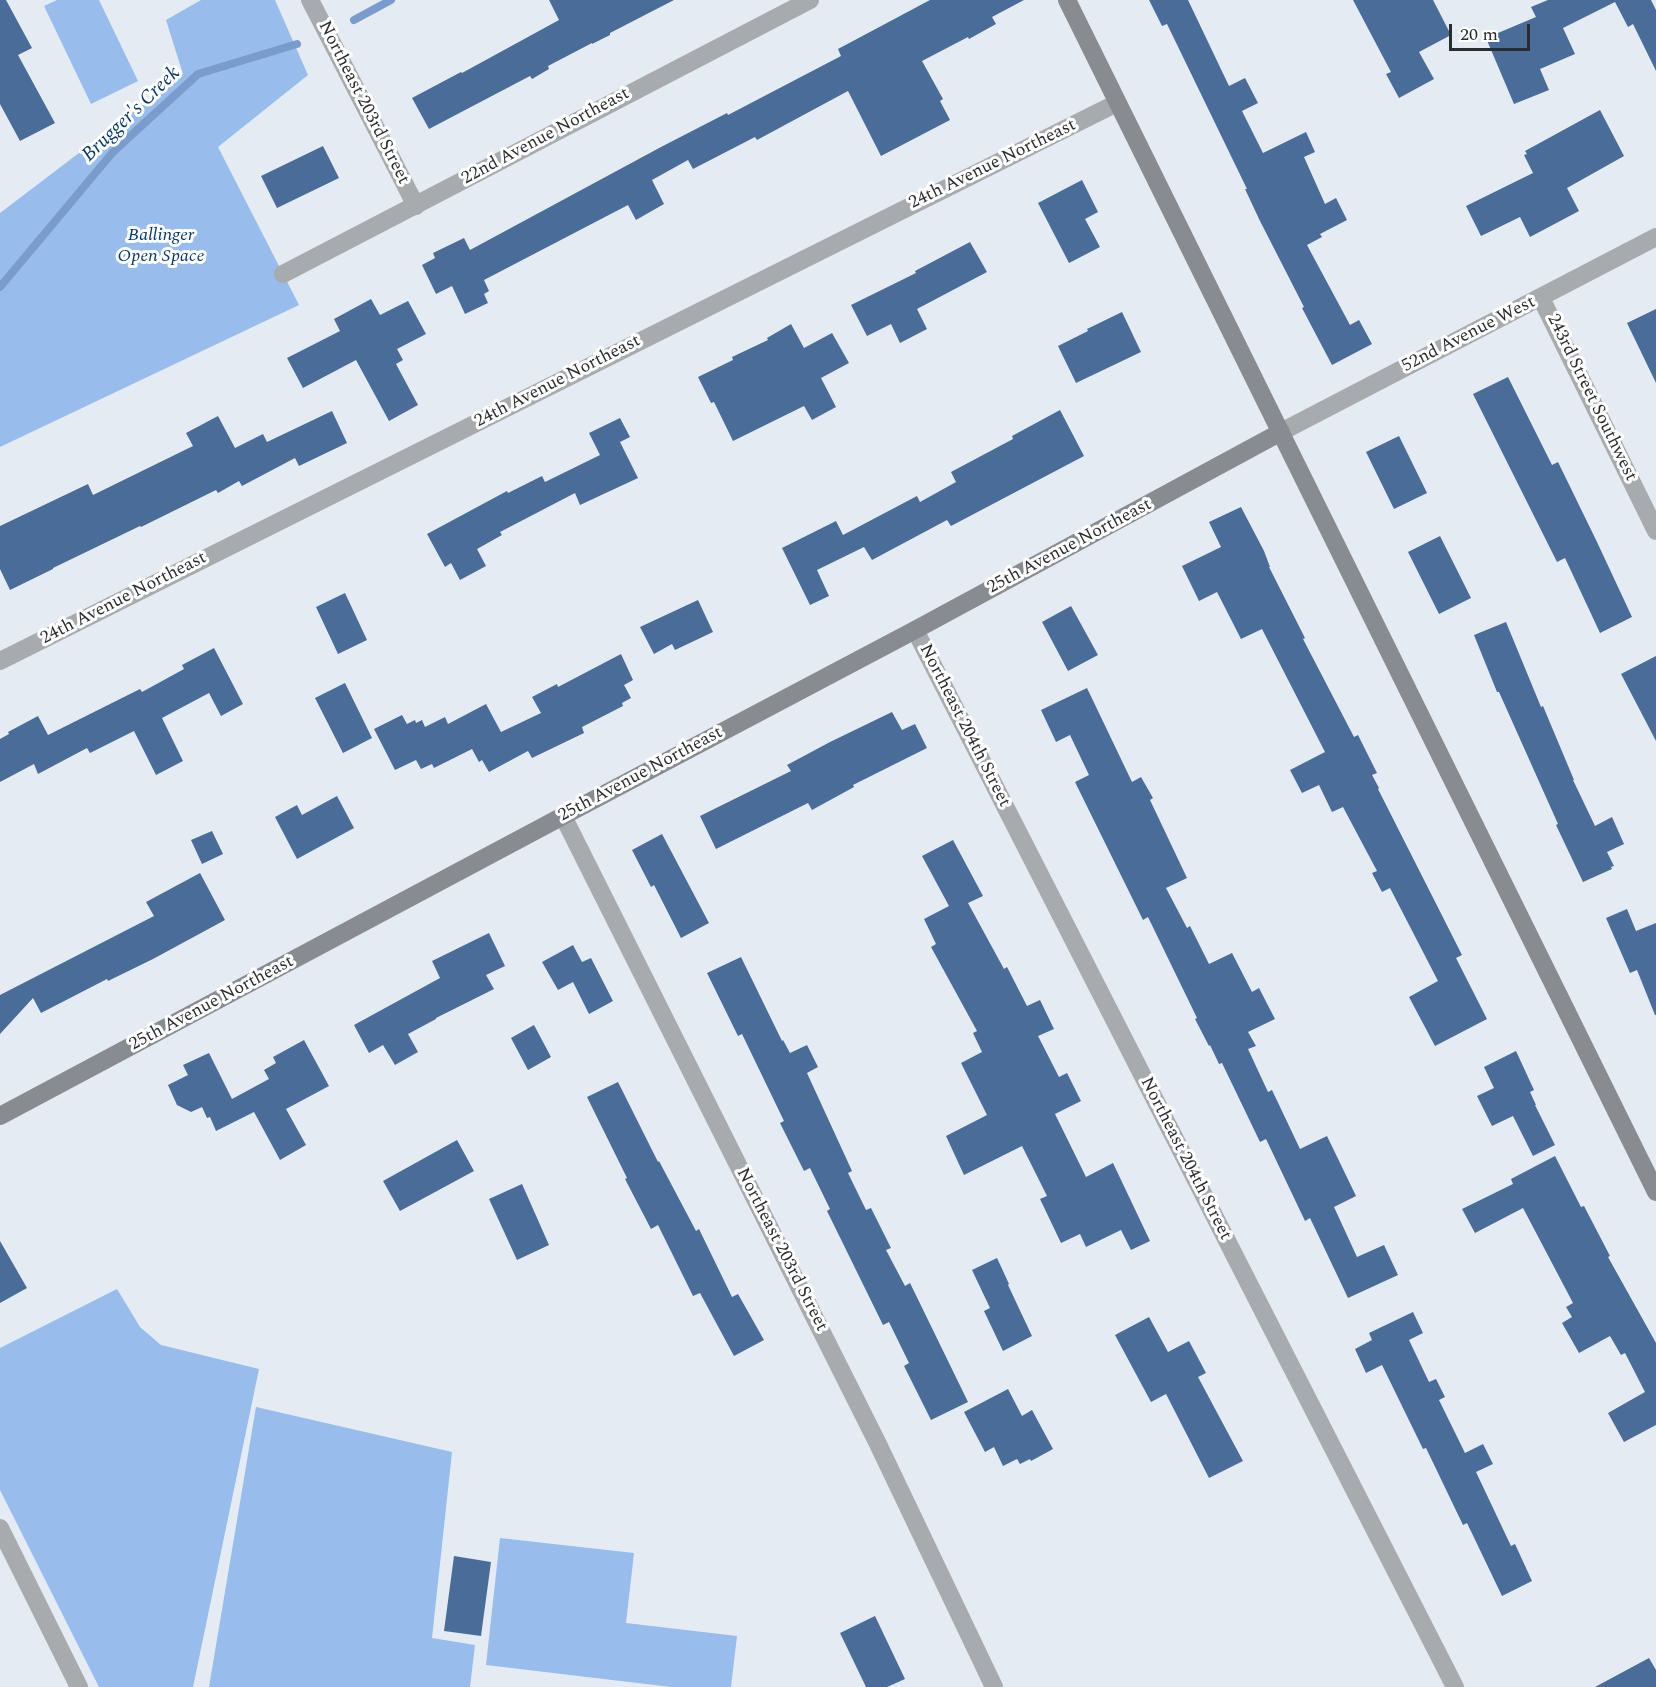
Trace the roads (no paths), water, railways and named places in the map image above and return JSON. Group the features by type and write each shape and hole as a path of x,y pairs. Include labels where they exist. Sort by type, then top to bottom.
{"street":[{"name":"Northeast 203rd Street","path":"310,0 416,206"},
{"name":"22nd Avenue Northeast","path":"283,274 810,0"},
{"path":"1067,0 1656,1192"},
{"name":"24th Avenue Northeast","path":"0,661 1118,104"},
{"name":"52nd Avenue West","path":"1281,432 1656,237"},
{"name":"243rd Street Southwest","path":"1541,298 1656,531"},
{"name":"25th Avenue Northeast","path":"0,1116 915,630 1281,432"},
{"name":"Northeast 204th Street","path":"915,630 1455,1687"},
{"name":"Northeast 203rd Street","path":"563,816 883,1454 994,1687"},
{"path":"0,1528 78,1687"}],"waterway":[{"name":"Brugger's Creek","path":"354,20 391,0"},
{"name":"Brugger's Creek","path":"0,287 113,152 198,74 297,44"}],"park label":[{"name":"Ballinger Open Space","path":"161,246"}]}
